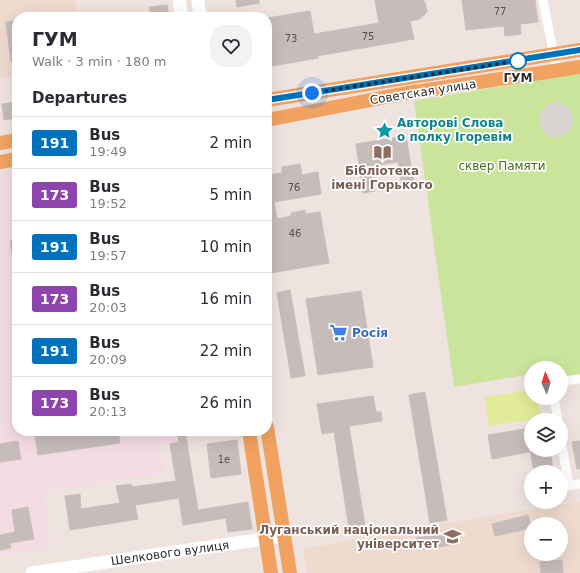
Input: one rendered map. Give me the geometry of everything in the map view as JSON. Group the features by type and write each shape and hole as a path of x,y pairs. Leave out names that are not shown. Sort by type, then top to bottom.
{"main road":[{"path":"272,99 580,50"},
{"name":"Советская улица","path":"272,119 407,93 580,67"},
{"path":"0,143 12,141"},
{"path":"0,162 12,160"},
{"path":"250,436 271,573"},
{"path":"268,436 290,573"}],"street":[{"path":"179,0 181,12"},
{"path":"198,0 199,12"},
{"path":"543,0 557,71"},
{"path":"568,380 580,379"},
{"path":"564,457 569,486 580,484"},
{"name":"Шелкового вулиця","path":"32,573 284,536"}],"shaded area":[{"path":"0,0 76,0 77,12 12,12 12,78 0,79"},
{"path":"559,103 568,108 572,113 572,127 568,132 563,136 553,137 549,136 540,127 539,117 540,113 549,104"},
{"path":"12,173 12,436 175,436 176,442 161,445 165,473 43,491 50,547 0,556 0,174"},
{"name":"Луганський національний університет","path":"580,502 580,573 307,573 303,549 536,509 568,509 568,504"}],"green space":[{"name":"сквер Памяти","path":"580,73 580,378 568,379 568,361 524,361 524,375 454,387 414,101"},
{"path":"524,391 524,405 539,405 540,413 524,413 524,421 489,426 485,397"}],"building":[{"path":"236,0 259,0 259,3 237,7"},
{"path":"375,0 424,0 425,2 427,12 420,19 410,21 414,39 317,56 318,58 272,66 272,17 310,11 314,34 379,23"},
{"name":"ГУМ","path":"462,0 535,0 538,22 520,24 521,34 505,36 504,26 466,30"},
{"path":"167,5 168,12 150,12 149,7"},
{"path":"12,21 11,62 6,22"},
{"path":"12,103 12,119 4,120 2,104"},
{"path":"406,136 414,184 402,186 398,162 371,166 375,191 363,193 356,144"},
{"path":"300,164 302,175 318,172 321,194 274,202 277,219 291,216 291,213 305,210 306,214 320,212 329,263 272,273 272,174 282,173 282,167"},
{"path":"10,241 12,241 12,255"},
{"path":"290,290 305,376 291,378 277,293"},
{"name":"Росія","path":"361,291 373,367 318,375 306,299"},
{"path":"425,392 447,520 430,523 409,395"},
{"path":"373,396 376,412 381,412 382,421 349,426 366,532 350,535 334,432 322,434 317,404"},
{"path":"524,429 524,453 492,459 488,435"},
{"path":"35,436 119,436 120,443 38,455"},
{"path":"178,436 186,436 198,510 248,502 252,529 228,532 226,518 183,525 179,498 135,505 138,519 70,530 65,496 80,494 81,509 120,503 116,486 131,484 132,487 176,481 170,444 179,442"},
{"path":"237,440 241,474 211,478 207,444"},
{"path":"18,441 21,459 0,462 0,444"},
{"path":"580,441 580,469 577,469 572,442"},
{"path":"531,457 551,457 552,465 533,465"},
{"path":"28,507 34,539 10,543 11,548 0,550 0,535 15,532 12,510"},
{"path":"528,515 528,517 524,517 524,530 495,536 492,524"},
{"path":"456,533 458,544 418,550 416,538"},
{"path":"562,561 563,573 541,573 540,562"}],"bus line":[{"name":"191","path":"272,99 580,50"}],"place":[{"name":"ГУМ","path":"518,61"},
{"name":"Авторові Слова о полку Ігоревім","path":"384,130"},
{"name":"Бібліотека імені Горького","path":"382,152"},
{"name":"Росія","path":"339,333"},
{"name":"Луганський національний університет","path":"452,537"}],"route":[{"path":"312,93 524,60 518,61"}]}
